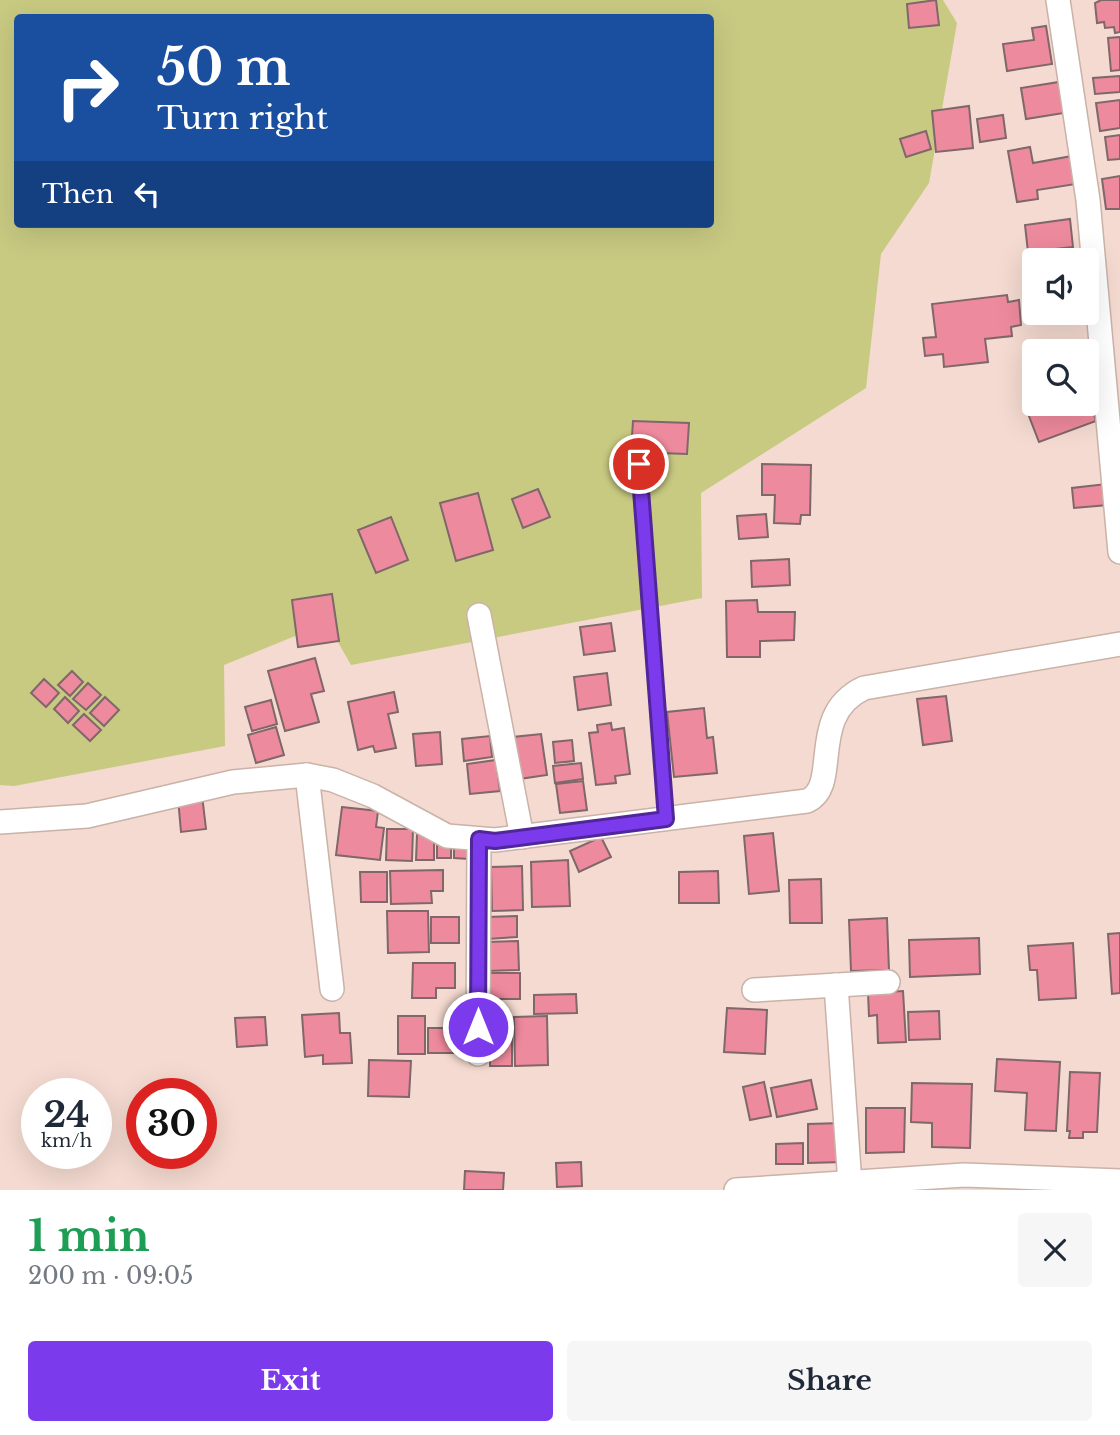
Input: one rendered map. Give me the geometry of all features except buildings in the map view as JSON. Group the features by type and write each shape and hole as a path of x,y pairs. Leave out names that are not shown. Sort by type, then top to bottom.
{"street":[{"path":"1058,0 1088,200 1120,552"},
{"path":"480,615 522,837"},
{"path":"0,822 87,816 233,782 307,775 333,780 373,796 447,836 479,839 522,837 814,799 822,785 833,715 846,699 864,688 1120,644"},
{"path":"307,775 332,989"},
{"path":"478,1054 479,839"},
{"path":"754,990 888,982"},
{"path":"836,985 850,1184"},
{"path":"736,1190 964,1175 1120,1181"}],"lane":[{"path":"639,464 666,819"}],"green space":[{"path":"0,0 943,0 957,23 929,183 881,254 866,388 701,493 702,598 351,665 327,623 224,665 225,746 14,786 0,785"}],"route":[{"path":"478,1027 479,839 495,841 666,819 639,464"}]}
